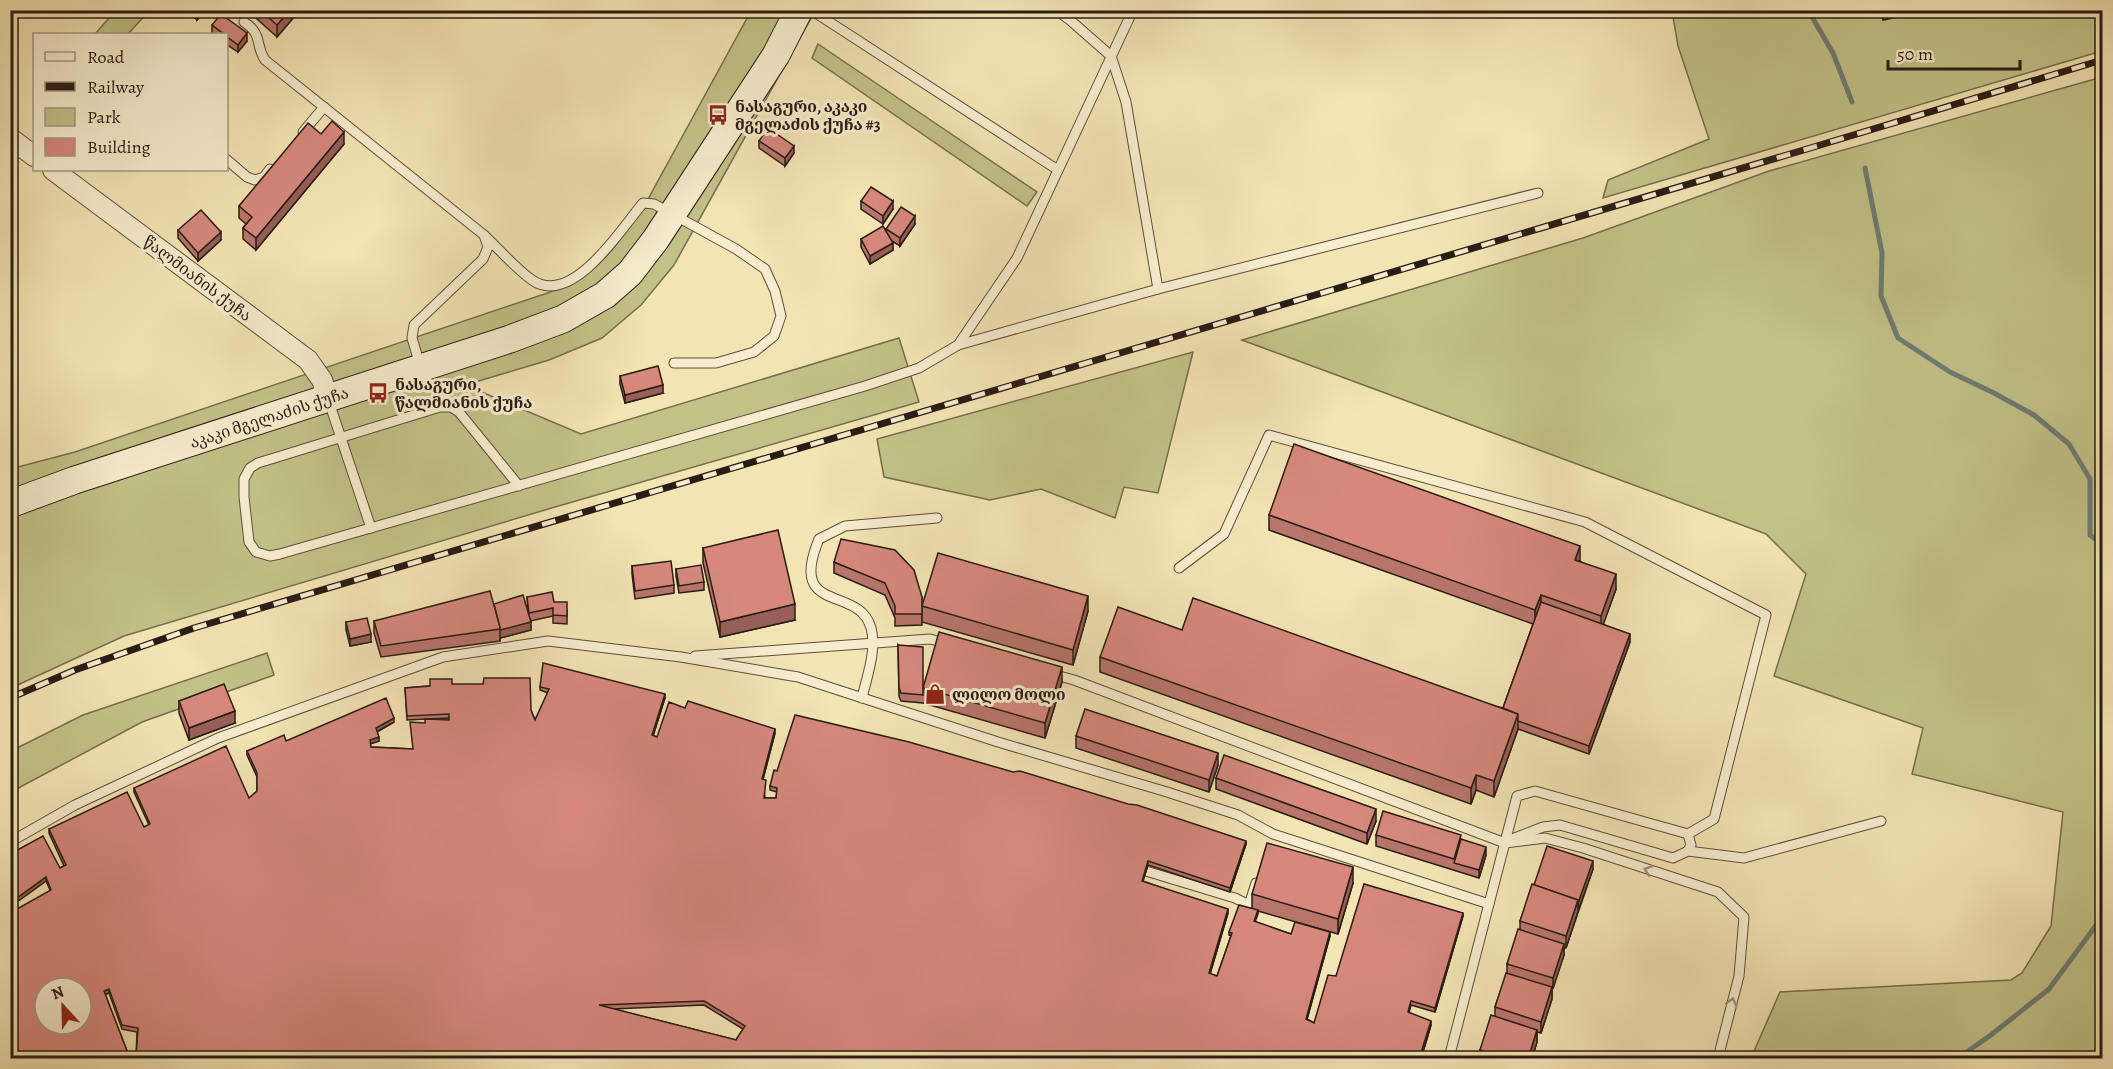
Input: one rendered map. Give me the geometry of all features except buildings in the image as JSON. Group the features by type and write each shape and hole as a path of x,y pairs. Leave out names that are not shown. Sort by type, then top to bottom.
{"street":[{"name":"აკაკი მგელაძის ქუჩა","path":"10,504 75,480 421,368 563,319 605,295 630,273 656,239 776,55 799,10"},
{"path":"10,138 33,155"},
{"name":"წალმიანის ქუჩა","path":"53,171 308,360 321,380 328,398"}],"lane":[{"path":"811,10 1058,170"},
{"path":"1056,10 1112,56 1126,102 1158,289"},
{"path":"958,345 1017,258 1133,10"},
{"path":"244,22 252,27 258,36 261,54 265,60 484,236 533,281 550,287 568,282 593,264 643,203 654,204 736,249 765,268 775,291 780,316 774,336 754,352 716,363 674,363"},
{"path":"294,142 324,107"},
{"path":"228,161 247,177 255,180 264,177 279,159"},
{"path":"519,486 459,412 451,407 440,407 258,463 250,468 244,479 249,542 256,552 270,556 519,486 866,386 919,368 958,345 1158,289 1538,193"},
{"path":"421,368 412,338 414,325 483,258 488,247 484,236"},
{"path":"328,398 371,528"},
{"path":"1179,568 1224,534 1269,435 1585,522 1766,615 1714,819 1688,834 1535,791 1517,796 1449,1059"},
{"path":"862,698 873,643 868,620 857,608 821,594 811,579 812,555 819,539 845,526 937,518"},
{"path":"681,657 930,639 952,645"},
{"path":"10,842 75,805 218,738 443,657 548,641 681,657 798,677 998,742 1208,805 1238,815 1273,834 1489,904"},
{"path":"1041,671 1085,684 1504,843 1545,838 1718,892 1744,917 1739,976 1718,1059"},
{"path":"1504,843 1543,827 1560,825 1673,858 1688,851 1744,858 1881,821"},
{"path":"1270,844 1273,834"},
{"path":"1688,834 1691,845 1688,851"},
{"path":"1124,864 1235,898 1249,905 1259,875"}],"green space":[{"path":"116,10 149,10 129,33 96,33"},
{"path":"751,11 815,11 674,265 641,305 602,338 549,360 465,385 581,434 899,338 919,402 555,507 124,636 11,688 10,469 75,452 571,285 599,261 648,199"},
{"path":"1672,11 2102,11 2102,51 1603,198 1608,180 1709,139 1678,46"},
{"path":"818,44 1037,192 1027,206 812,58"},
{"path":"2102,77 2102,1058 1751,1058 1780,992 2011,980 2022,973 2051,926 2063,812 1912,774 1923,728 1774,676 1806,574 1766,534 1242,340 1583,238 1769,171"},
{"path":"1193,352 1158,493 1124,487 1115,518 1041,489 990,500 884,477 877,439"},
{"path":"267,653 274,675 142,722 11,792 11,751 83,715"}],"waterway":[{"path":"1808,10 1833,53 1852,102"},
{"path":"1865,168 1882,253 1881,296 1898,338 1950,372 2034,415 2069,444 2090,479 2090,535 2102,544"},
{"path":"1958,1058 2049,989 2097,924 2102,903"}],"railway":[{"path":"10,698 75,670 194,628 2102,60"}],"place":[{"name":"ნასაგური, აკაკი მგელაძის ქუჩა #3","path":"718,115"},
{"name":"ნასაგური, წალმიანის ქუჩა","path":"378,393"},
{"name":"ლილო მოლი","path":"935,694"}]}
